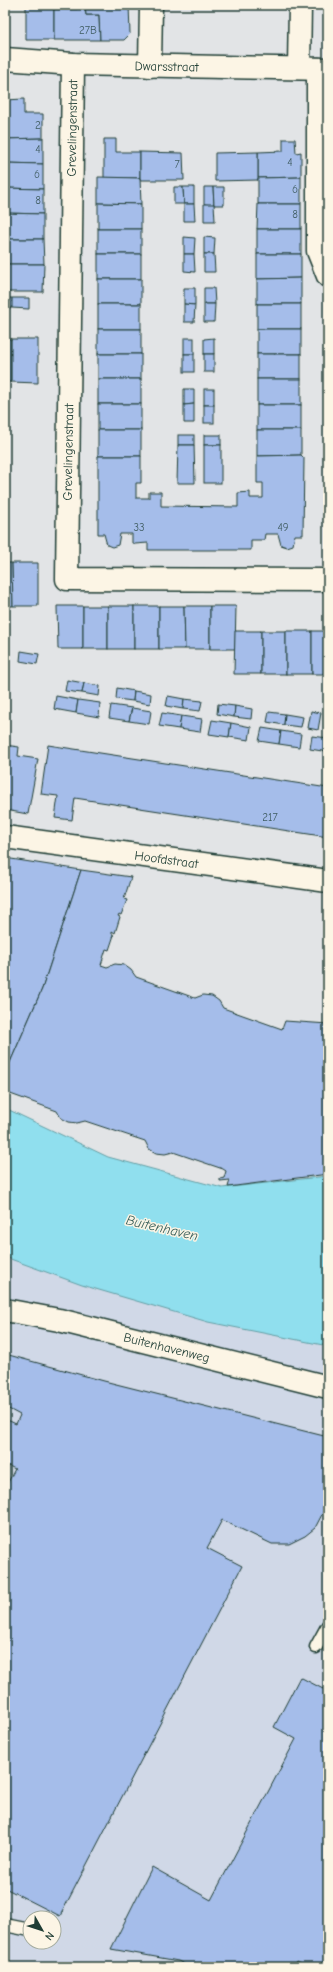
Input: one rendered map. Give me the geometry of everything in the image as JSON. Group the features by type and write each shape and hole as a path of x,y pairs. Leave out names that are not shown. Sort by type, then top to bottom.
{"street":[{"path":"150,66 151,5"},
{"path":"300,5 315,69 318,251 328,276"},
{"name":"Dwarsstraat","path":"5,60 73,64 315,69"},
{"name":"Grevelingenstraat","path":"73,64 67,579 328,580"},
{"name":"Hoofdstraat","path":"5,837 328,881"},
{"name":"Buitenhavenweg","path":"5,1310 59,1320 328,1387"}],"lane":[{"path":"316,1647 328,1625"},
{"path":"5,1925 22,1928"}],"shaded area":[{"path":"5,1176 328,1276 328,1967 5,1967"}],"water":[{"name":"Buitenhaven","path":"5,1108 108,1157 222,1188 328,1176 328,1346 208,1322 82,1285 5,1257"}],"building":[{"path":"26,5 66,5 66,9 54,9 54,40 26,40"},
{"path":"77,5 85,5 86,15 99,15 100,40 54,40 54,9 77,9"},
{"path":"85,5 129,5 130,34 124,40 100,40 99,15 86,15"},
{"path":"325,10 328,10 328,40 325,40"},
{"path":"24,99 24,114 43,114 43,138 5,139 5,100"},
{"path":"43,138 43,164 5,163 5,139"},
{"path":"104,139 116,139 116,152 140,152 140,178 104,178"},
{"path":"283,139 295,139 296,153 301,152 301,177 258,178 258,152 283,151"},
{"path":"140,152 183,153 184,180 140,180"},
{"path":"258,152 258,180 215,181 215,153"},
{"path":"5,163 43,164 43,189 5,188"},
{"path":"98,177 140,178 141,204 98,203"},
{"path":"301,177 301,204 258,204 258,178"},
{"path":"174,187 183,187 184,204 174,204"},
{"path":"183,187 194,187 194,204 184,204"},
{"path":"204,187 213,187 214,205 204,204"},
{"path":"213,187 224,187 224,205 214,205"},
{"path":"5,188 43,189 43,214 5,213"},
{"path":"98,203 141,204 141,229 98,229"},
{"path":"184,204 194,204 195,221 184,221"},
{"path":"204,204 214,204 215,221 204,221"},
{"path":"258,204 301,204 301,229 257,229"},
{"path":"5,213 43,214 43,239 5,239"},
{"path":"98,229 141,229 141,254 98,254"},
{"path":"257,229 301,229 301,254 257,254"},
{"path":"184,237 195,238 194,254 184,254"},
{"path":"204,237 215,238 214,254 204,254"},
{"path":"5,239 43,239 44,264 5,264"},
{"path":"98,254 141,254 141,279 98,279"},
{"path":"184,254 194,254 195,272 184,271"},
{"path":"204,254 214,254 215,272 204,272"},
{"path":"257,254 301,254 301,278 257,279"},
{"path":"5,264 44,264 43,292 5,292"},
{"path":"301,278 301,304 257,304 257,279"},
{"path":"98,279 141,279 141,304 98,304"},
{"path":"184,288 195,288 195,305 184,304"},
{"path":"204,288 214,288 215,304 204,304"},
{"path":"5,298 12,298 12,308 5,309"},
{"path":"12,298 29,298 29,309 12,308"},
{"path":"98,304 141,304 141,329 98,329"},
{"path":"184,304 195,305 194,322 184,322"},
{"path":"204,304 215,304 214,322 204,322"},
{"path":"257,304 301,304 301,329 257,329"},
{"path":"98,329 141,329 141,354 98,354"},
{"path":"257,329 301,329 301,354 257,354"},
{"path":"184,338 194,338 194,354 184,354"},
{"path":"214,338 214,354 204,354 204,339"},
{"path":"5,339 11,339 11,382 5,382"},
{"path":"11,339 38,339 38,383 11,382"},
{"path":"98,354 141,354 141,379 98,379"},
{"path":"184,354 194,354 194,372 184,372"},
{"path":"204,354 214,354 214,372 204,372"},
{"path":"257,354 301,354 301,379 257,379"},
{"path":"98,379 141,379 141,404 98,404"},
{"path":"257,379 301,379 301,405 257,405"},
{"path":"184,389 194,389 194,404 184,405"},
{"path":"204,389 214,389 214,405 204,405"},
{"path":"98,404 141,404 141,430 98,430"},
{"path":"194,404 194,423 184,423 184,405"},
{"path":"204,405 214,405 214,423 204,423"},
{"path":"257,405 301,405 301,430 257,430"},
{"path":"98,430 141,430 141,456 98,456"},
{"path":"257,430 301,430 301,455 257,456"},
{"path":"178,435 194,435 194,445 178,445"},
{"path":"204,435 221,435 221,445 204,445"},
{"path":"178,445 194,445 195,483 177,483"},
{"path":"204,445 221,445 221,483 204,483"},
{"path":"301,455 304,458 303,535 295,535 293,545 287,547 281,545 278,534 265,534 264,540 251,540 251,550 148,550 148,543 132,543 132,534 120,534 118,545 112,547 107,545 104,534 98,534 98,456 141,456 141,483 136,483 136,498 149,498 149,492 161,492 161,506 238,507 238,493 250,492 250,498 263,498 263,483 257,483 257,456"},
{"path":"5,563 12,563 13,606 5,606"},
{"path":"12,563 38,563 38,606 13,606"},
{"path":"57,606 83,606 83,649 58,649"},
{"path":"83,606 108,606 108,649 83,649"},
{"path":"108,606 134,606 134,649 108,649"},
{"path":"134,606 159,606 159,649 134,649"},
{"path":"159,606 184,606 185,649 159,649"},
{"path":"184,606 210,606 210,649 185,649"},
{"path":"210,606 236,606 235,649 210,649"},
{"path":"235,631 261,631 261,674 234,674"},
{"path":"261,631 286,631 286,674 261,674"},
{"path":"286,631 312,631 312,674 286,674"},
{"path":"312,631 328,631 328,674 312,674"},
{"path":"21,651 39,654 37,664 20,661"},
{"path":"67,680 84,683 82,693 65,691"},
{"path":"84,683 100,686 99,696 82,693"},
{"path":"117,688 134,691 133,701 116,699"},
{"path":"134,691 151,694 150,704 133,701"},
{"path":"56,696 78,700 76,713 54,709"},
{"path":"168,696 184,699 183,709 166,706"},
{"path":"184,699 202,701 200,711 183,709"},
{"path":"78,700 100,703 99,717 76,713"},
{"path":"218,704 235,706 234,717 217,714"},
{"path":"111,705 132,708 129,721 109,718"},
{"path":"235,706 252,709 251,719 234,717"},
{"path":"132,708 151,711 149,724 129,721"},
{"path":"311,711 321,713 318,730 308,728"},
{"path":"269,712 285,714 284,725 267,722"},
{"path":"162,713 181,716 179,729 159,726"},
{"path":"285,714 303,717 301,727 284,725"},
{"path":"181,716 202,719 200,732 179,729"},
{"path":"212,720 231,723 229,737 209,734"},
{"path":"231,723 251,727 249,740 229,737"},
{"path":"262,728 281,731 279,744 259,741"},
{"path":"281,731 301,734 299,747 279,744"},
{"path":"312,736 328,738 328,752 310,749"},
{"path":"5,745 19,747 18,756 38,759 28,814 5,810"},
{"path":"48,745 328,788 328,837 75,798 72,820 55,818 58,796 41,794"},
{"path":"5,858 81,870 42,989 5,1074"},
{"path":"81,870 131,877 124,899 127,900 121,915 119,914 118,916 120,917 115,933 112,931 112,934 114,935 109,950 106,949 101,965 107,967 115,964 124,965 131,970 136,977 195,998 203,995 212,996 219,1001 223,1008 282,1029 285,1021 328,1024 328,1174 228,1187 230,1180 220,1181 220,1179 224,1178 226,1171 223,1169 173,1152 165,1154 156,1153 149,1149 145,1141 85,1121 77,1123 69,1122 61,1118 57,1111 5,1092 5,1074 42,989"},
{"path":"5,1354 104,1381 328,1437 328,1503 315,1528 305,1536 289,1544 272,1544 222,1520 207,1548 242,1566 62,1912 62,1910 48,1910 5,1888 5,1488 15,1469 5,1464 5,1419 16,1424 20,1415 5,1407"},
{"path":"300,1677 323,1689 328,1679 328,1967 309,1967 297,1961 294,1967 190,1967 178,1961 111,1949 152,1867 211,1900 296,1739 274,1727"}]}
